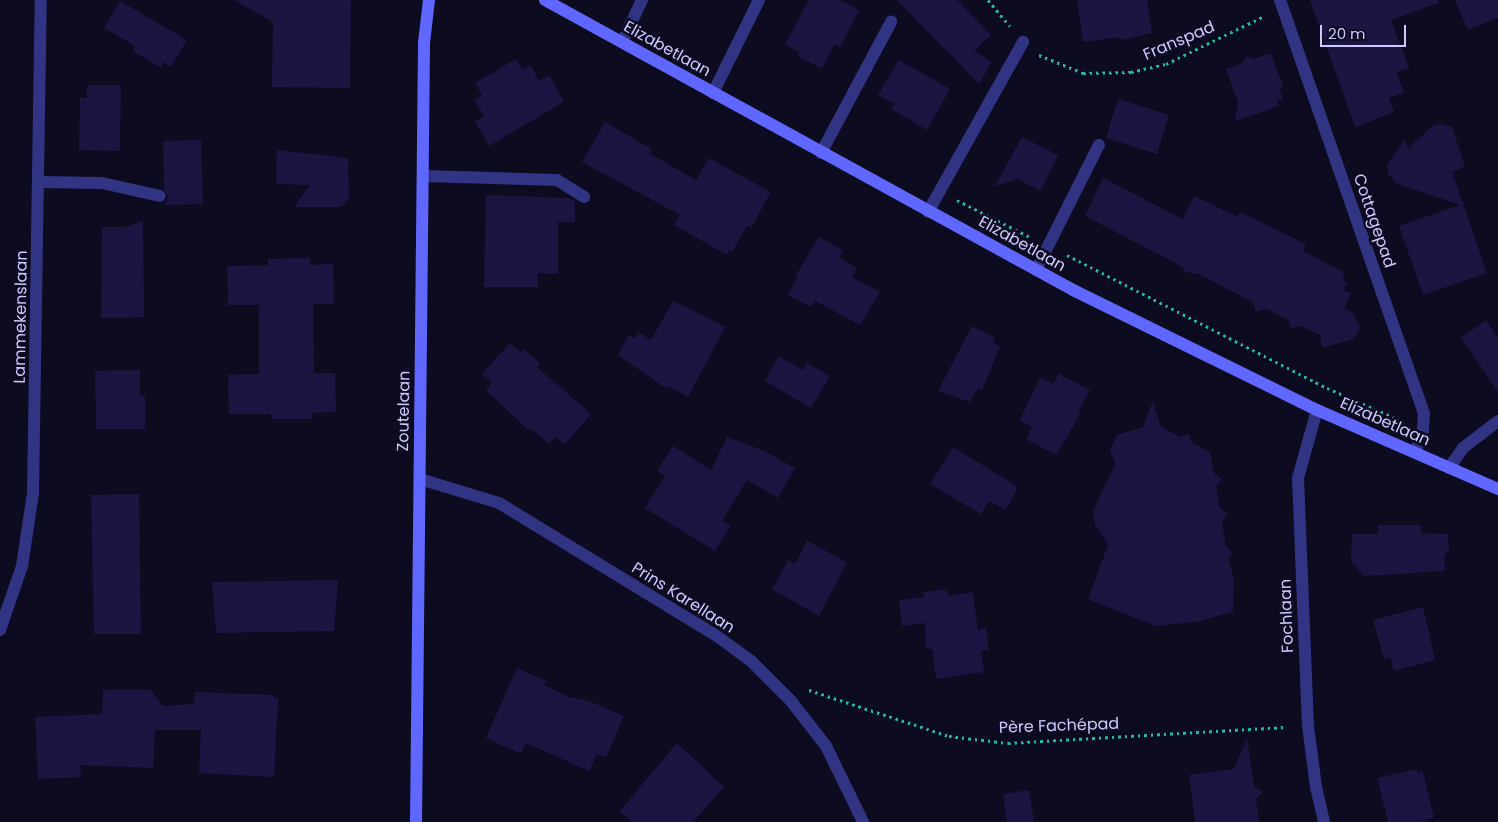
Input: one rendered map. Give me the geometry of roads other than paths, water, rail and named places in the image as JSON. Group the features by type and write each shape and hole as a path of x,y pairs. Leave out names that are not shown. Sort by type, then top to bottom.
{"street":[{"name":"Lammekenslaan","path":"0,630 22,566 34,493 40,182 41,0"},
{"name":"Zoutelaan","path":"416,822 424,43 429,0"},
{"name":"Elizabetlaan","path":"545,0 1036,270 1317,410 1498,489"},
{"path":"622,42 642,0"},
{"path":"713,93 759,0"},
{"name":"Cottagepad","path":"1281,4 1424,414 1423,430 1415,453"},
{"path":"821,153 891,22"},
{"path":"928,212 1022,42"},
{"path":"1036,270 1099,145"},
{"path":"423,176 557,180 584,197"},
{"path":"40,182 102,183 160,196"},
{"name":"Fochlaan","path":"1317,410 1298,478 1308,726 1316,787 1324,822"},
{"path":"1449,468 1462,448 1498,422"},
{"name":"Prins Karellaan","path":"420,479 498,503 714,634 751,661 791,700 826,746 863,822"}]}
